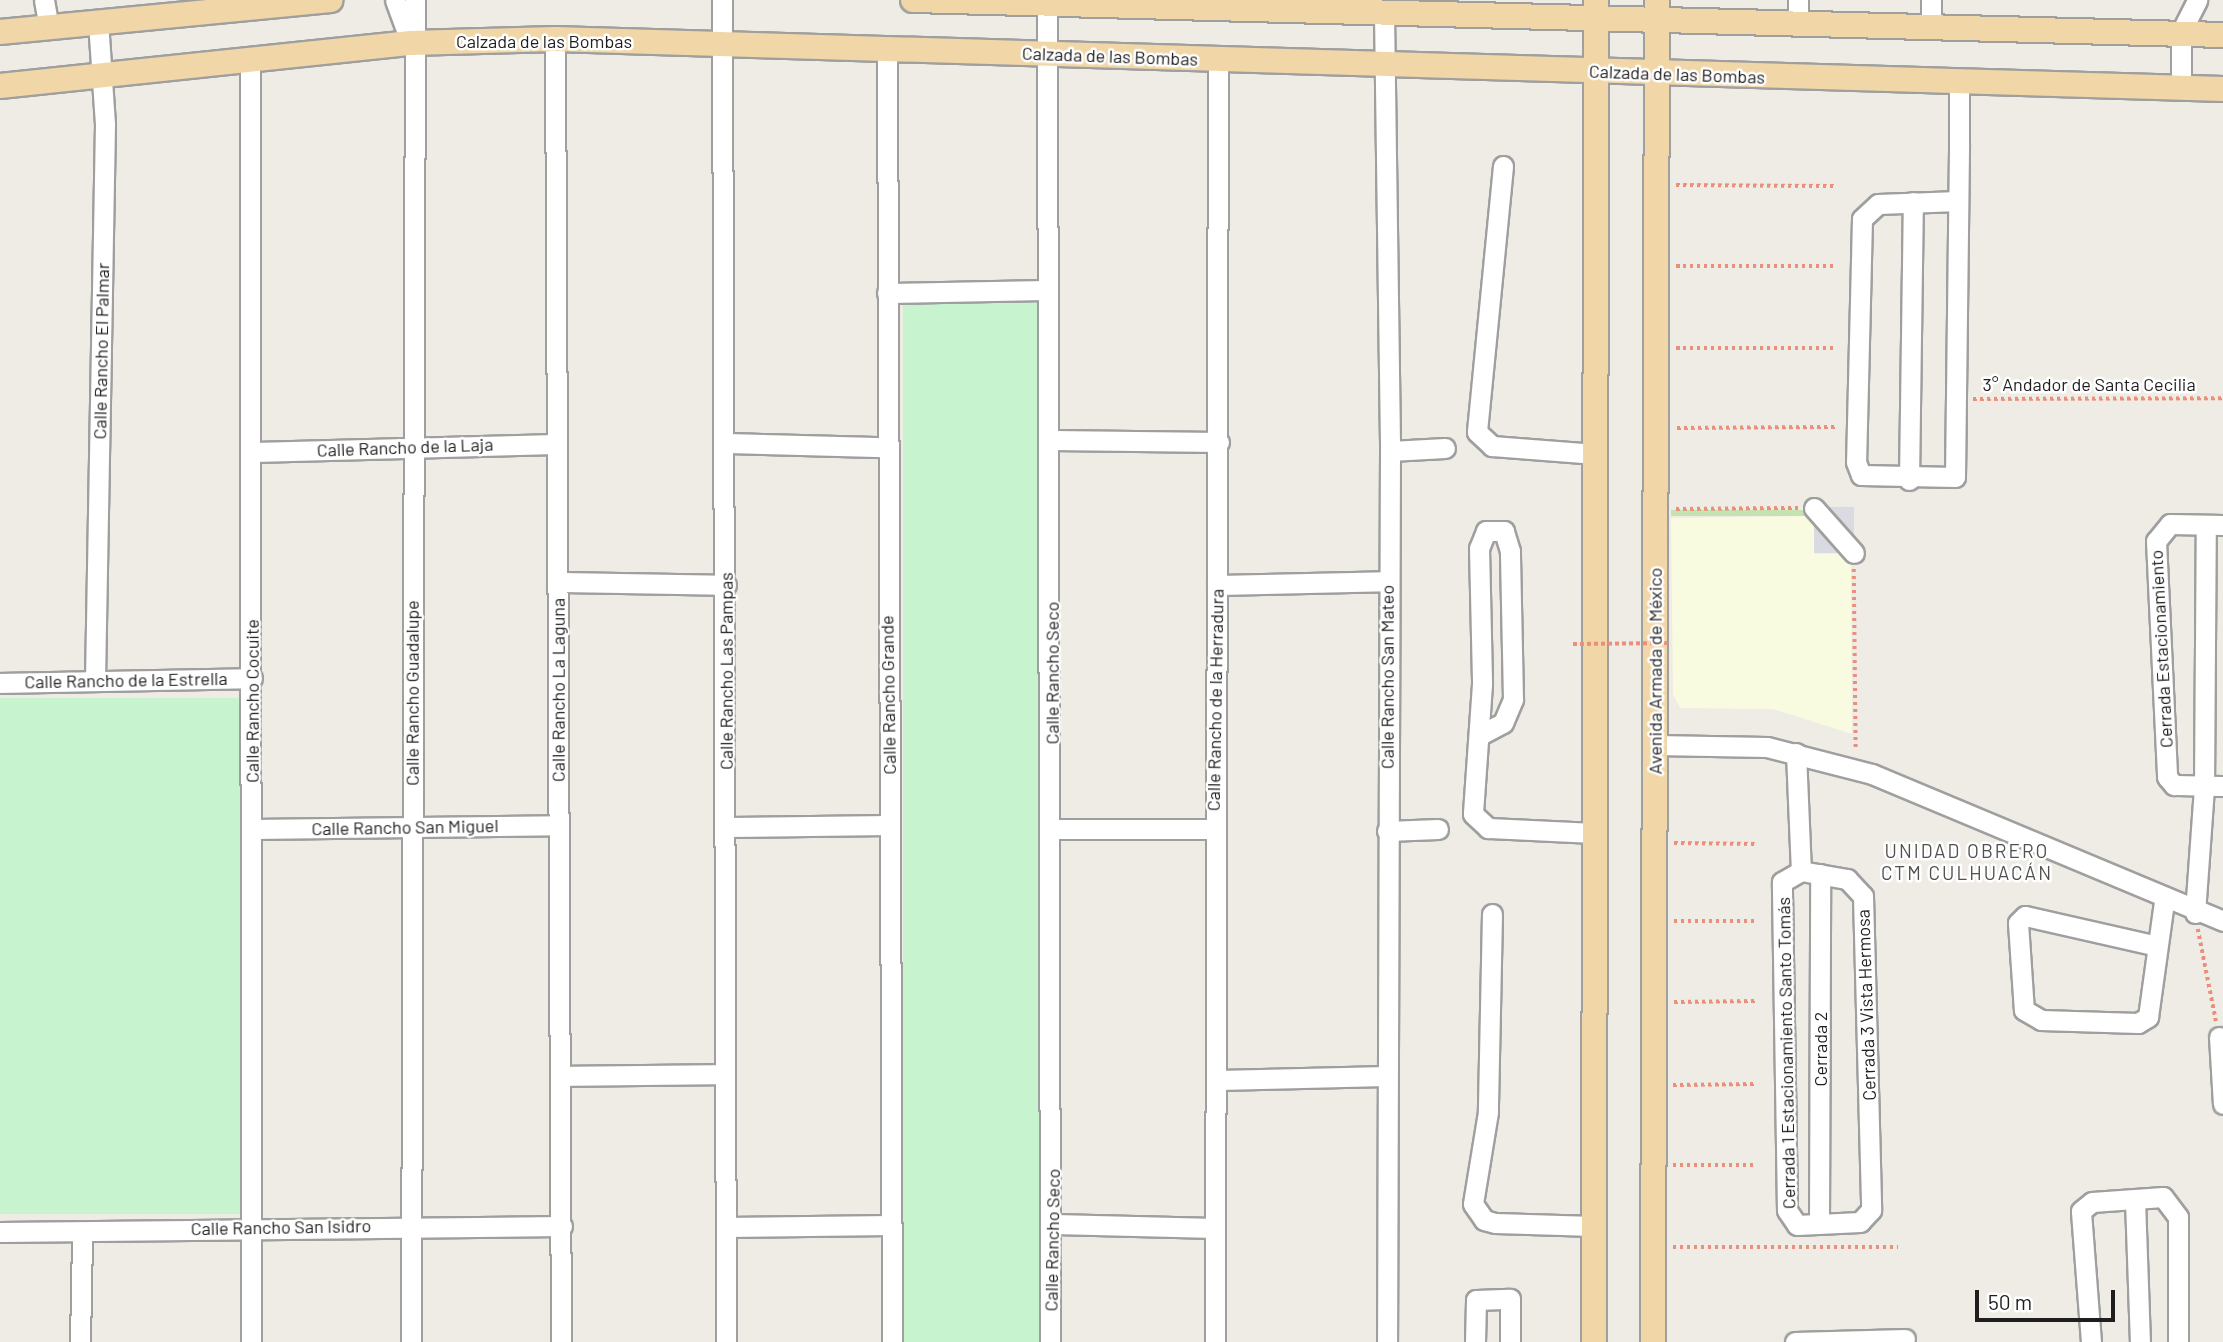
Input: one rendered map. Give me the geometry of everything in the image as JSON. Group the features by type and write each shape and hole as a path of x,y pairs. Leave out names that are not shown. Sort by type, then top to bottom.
{"main road":[{"path":"0,32 99,21 164,7 330,0"},
{"path":"914,0 1226,4 1384,13 1445,6 1931,11 2223,34"},
{"path":"1594,1342 1596,8"},
{"name":"Avenida Armada de México","path":"1653,1342 1657,9"},
{"name":"Calzada de las Bombas","path":"0,86 411,43 555,39 722,42 1959,84 2223,89"}],"street":[{"path":"44,0 49,27"},
{"path":"395,0 411,43"},
{"path":"411,43 415,0"},
{"name":"Calle Rancho Las Pampas","path":"722,0 727,443 726,1342"},
{"path":"2181,88 2181,32 2197,0"},
{"name":"Calle Rancho Seco","path":"1047,3 1048,290 1052,440 1054,1224 1050,1342"},
{"name":"Calle Rancho San Mateo","path":"1384,13 1390,451 1387,581 1387,1342"},
{"name":"Calle Rancho El Palmar","path":"95,680 104,77 99,21"},
{"name":"Calle Rancho La Laguna","path":"555,39 561,1342"},
{"name":"Calle Rancho Guadalupe","path":"411,43 411,1342"},
{"name":"Calle Rancho Grande","path":"887,48 885,447 892,1342"},
{"name":"Calle Rancho de la Herradura","path":"1215,1342 1218,1080 1214,829 1219,442 1218,59"},
{"name":"Calle Rancho Cocuite","path":"250,60 254,452 251,1342"},
{"path":"1958,201 1878,204 1862,219 1856,462 1861,475 1909,480 1955,477 1956,399 1958,201 1959,84"},
{"path":"1503,166 1474,421 1481,441 1596,454"},
{"path":"1909,480 1913,202"},
{"path":"887,292 1048,290"},
{"path":"1052,440 1219,442"},
{"path":"727,443 885,447"},
{"name":"Calle Rancho de la Laja","path":"254,452 413,444 556,444"},
{"path":"1390,451 1445,449"},
{"path":"1814,508 1854,553"},
{"name":"Cerrada Estacionamiento","path":"2195,913 2213,787 2214,525 2170,524 2156,541 2167,777 2174,785 2213,787"},
{"path":"1480,735 1503,723 1513,699 1510,551 1504,531 1486,531 1479,548 1480,735 1472,806 1476,823 1595,833"},
{"path":"1217,585 1387,581"},
{"path":"557,582 726,585"},
{"name":"Calle Rancho de la Estrella","path":"0,683 252,678"},
{"path":"1655,745 1796,753 1857,769 2164,901 2223,921"},
{"path":"1796,753 1811,873"},
{"name":"Calle Rancho San Miguel","path":"251,829 559,825"},
{"path":"726,827 889,825"},
{"path":"1051,829 1214,829"},
{"path":"1387,831 1438,829"},
{"name":"Cerrada 1 Estacionamiento Santo Tomás","path":"1811,873 1782,883 1787,1210 1797,1225 1860,1222 1871,1210"},
{"name":"Cerrada 3 Vista Hermosa","path":"1811,873 1854,881 1863,896 1871,1210"},
{"name":"Cerrada 2","path":"1811,873 1819,1224"},
{"path":"2153,945 2025,916 2018,923 2024,1010 2041,1020 2138,1023 2153,1010 2153,945 2164,901"},
{"path":"1492,914 1488,1112 1472,1196 1477,1212 1495,1223 1594,1226"},
{"path":"2219,1037 2223,1104"},
{"path":"561,1076 725,1074"},
{"path":"1218,1080 1387,1076"},
{"path":"2091,1342 2081,1210 2092,1202 2163,1197 2178,1217 2178,1342"},
{"path":"2135,1200 2140,1342"},
{"path":"1054,1224 1216,1228"},
{"path":"726,1227 891,1225"},
{"name":"Calle Rancho San Isidro","path":"0,1232 82,1233 251,1226 562,1226"},
{"path":"80,1342 82,1233"},
{"path":"1475,1342 1476,1300 1510,1299 1510,1342"},
{"path":"1795,1342 1908,1334"}],"path":[{"path":"1657,185 1834,186"},
{"path":"1657,266 1834,266"},
{"path":"1657,348 1834,348"},
{"name":"3° Andador de Santa Cecilia","path":"1956,399 2223,398"},
{"path":"1657,428 1835,427"},
{"path":"1656,509 1814,508"},
{"path":"1854,553 1857,769"},
{"path":"1573,644 1671,643"},
{"path":"1654,843 1756,844"},
{"path":"2195,913 2219,1037"},
{"path":"1654,922 1755,921"},
{"path":"1654,1002 1755,1001"},
{"path":"1654,1085 1755,1084"},
{"path":"1654,1165 1755,1165"},
{"path":"1653,1247 1898,1247"}],"shaded area":[{"path":"1814,507 1854,507 1854,553 1814,553"},
{"path":"1814,516 1815,554 1851,553 1852,734 1773,709 1680,708 1673,694 1671,518"}],"green space":[{"path":"903,284 1044,284 1044,1342 903,1342"},
{"path":"1671,510 1814,510 1814,516 1671,516"},
{"path":"0,698 245,698 245,1214 0,1214"}],"district":[{"name":"UNIDAD OBRERO CTM CULHUACÁN","path":"1967,862"}]}
